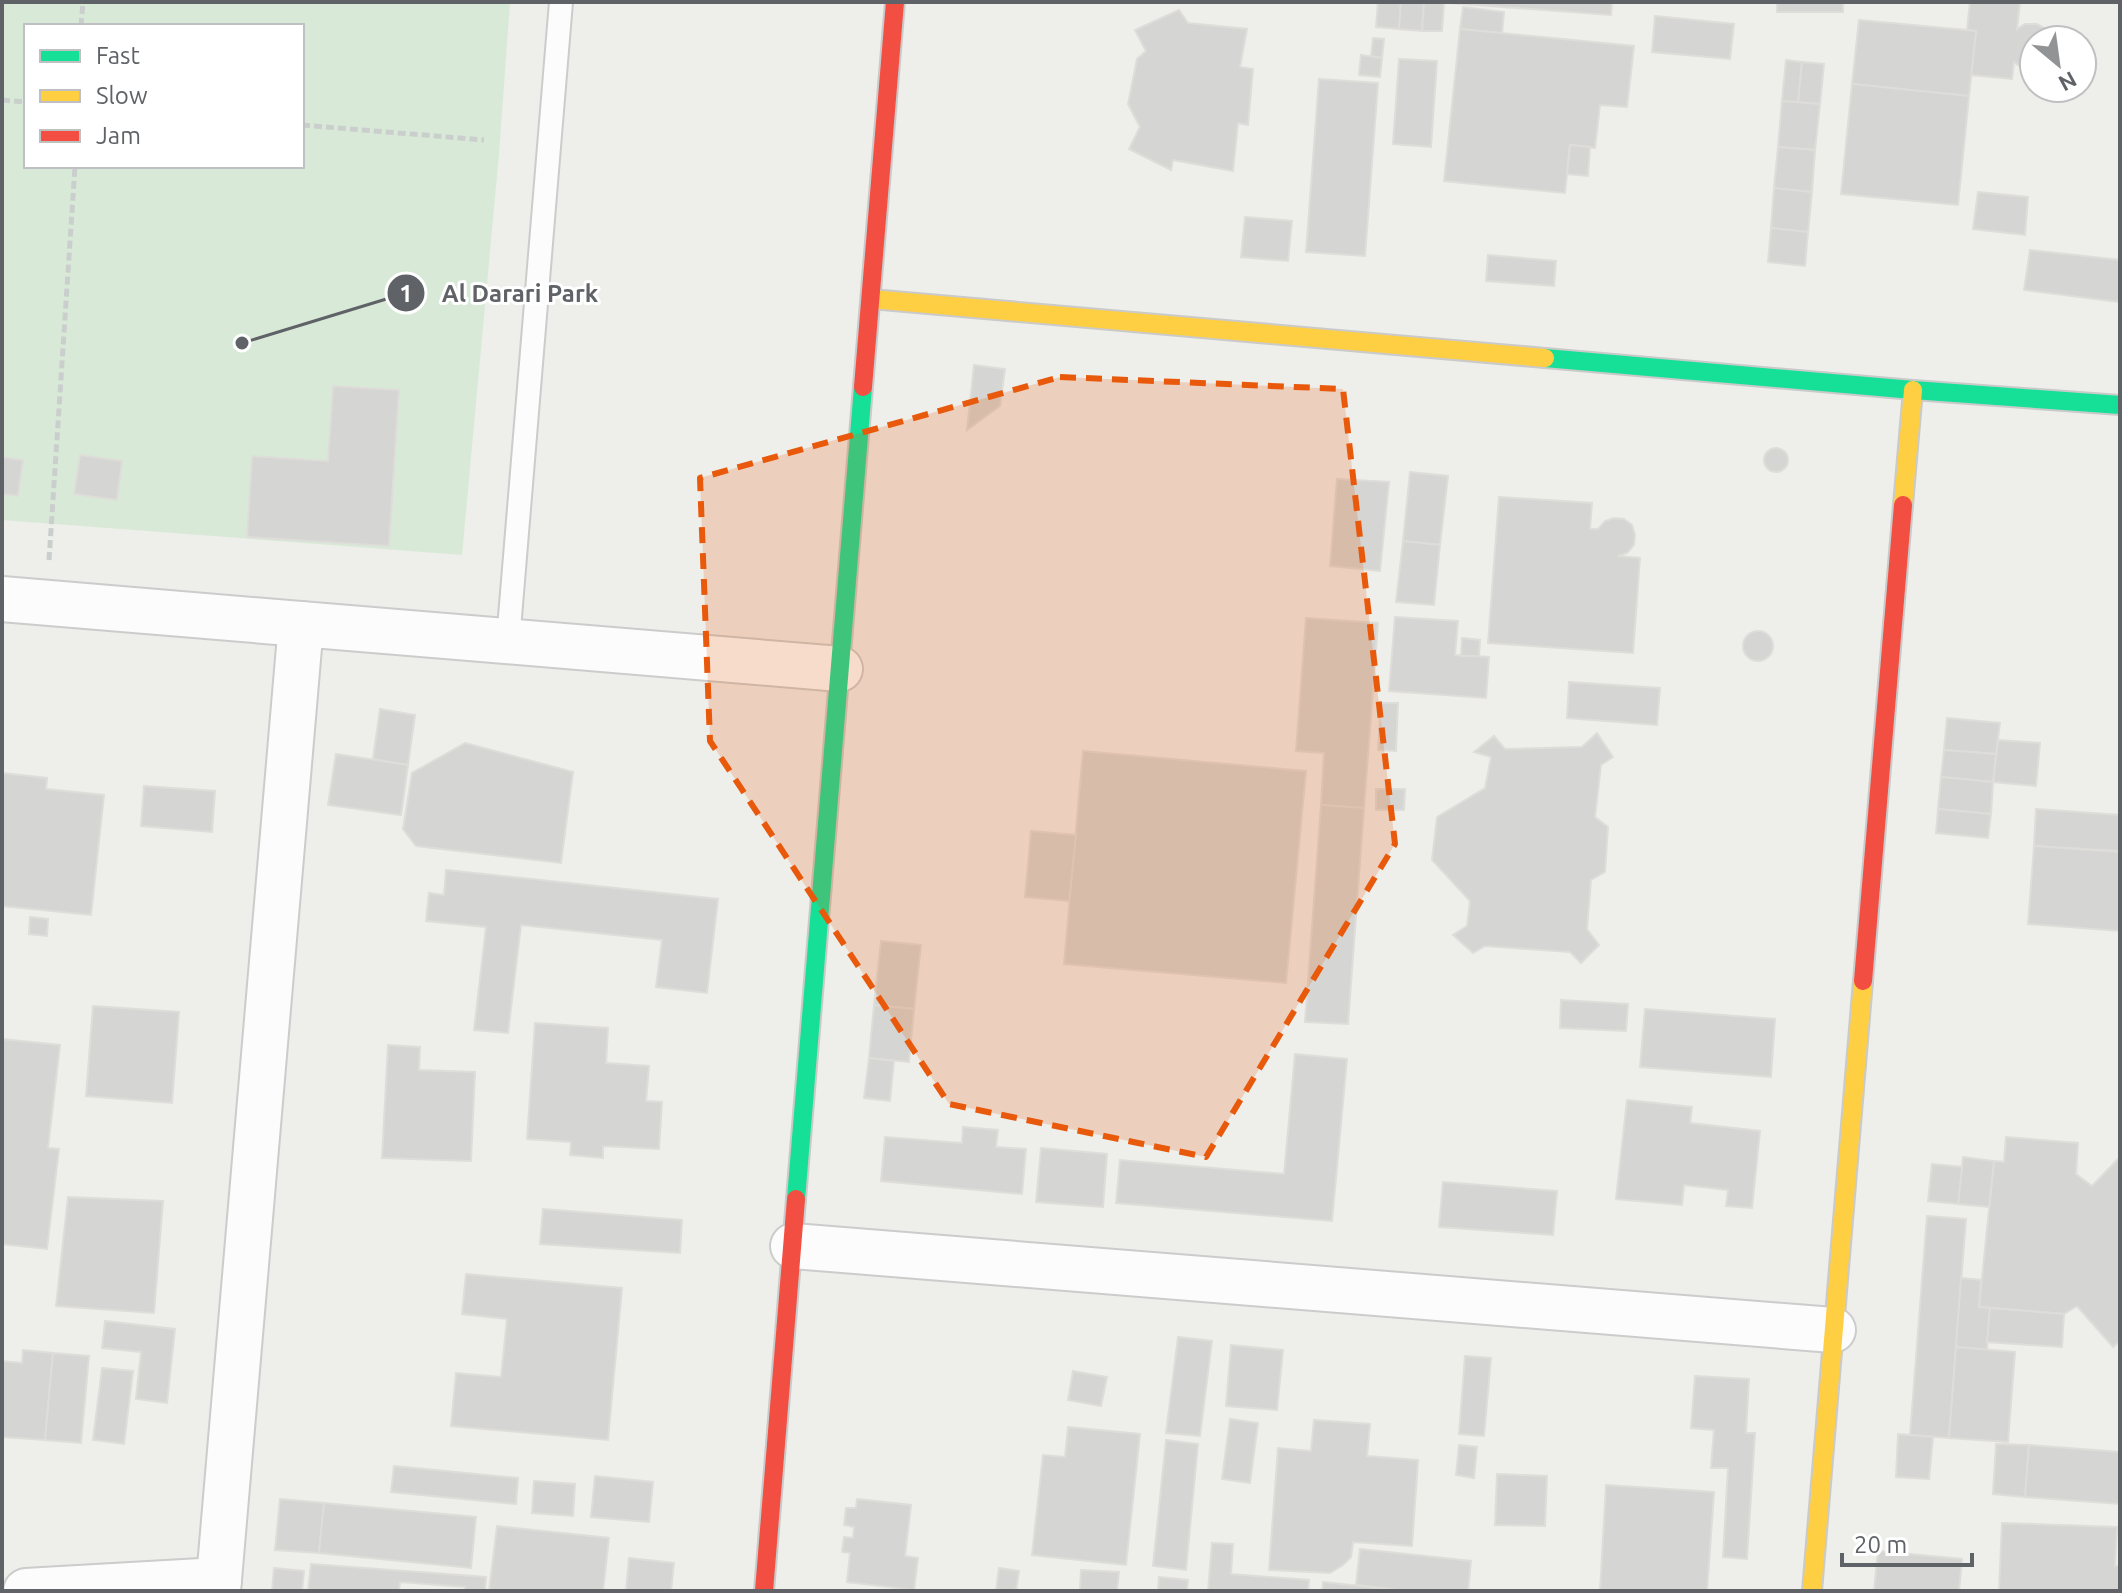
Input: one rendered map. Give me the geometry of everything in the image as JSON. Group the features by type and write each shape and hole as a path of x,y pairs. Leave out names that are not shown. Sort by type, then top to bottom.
{"street":[{"path":"764,1591 895,2"},
{"path":"871,299 1913,390 2120,405"},
{"path":"1812,1591 1913,390"},
{"path":"2,599 840,669"},
{"path":"26,1591 219,1586 301,624"},
{"path":"793,1246 1833,1330"}],"lane":[{"path":"508,641 561,2"}],"path":[{"path":"81,24 83,2"},
{"path":"2,100 24,102"},
{"path":"304,125 484,140"},
{"path":"46,602 75,168"}],"highlighted area":[{"path":"1060,377 1343,389 1395,844 1206,1157 949,1104 710,741 700,478"}],"green space":[{"path":"2,2 510,2 462,555 2,520"}],"building":[{"path":"1378,2 1401,2 1399,29 1376,27"},
{"path":"1401,2 1424,2 1422,31 1399,29"},
{"path":"1424,2 1444,3 1442,31 1422,31"},
{"path":"1436,2 1612,2 1611,15"},
{"path":"1777,2 1843,2 1843,12 1777,12"},
{"path":"1970,2 2020,2 2018,65 2014,62 2012,79 1971,75 1976,31 1967,30"},
{"path":"1463,7 1504,12 1502,33 1460,29"},
{"path":"1179,10 1188,23 1247,29 1240,67 1253,69 1248,125 1238,123 1233,171 1173,160 1171,170 1129,149 1140,127 1128,104 1137,59 1146,51 1135,30"},
{"path":"1655,16 1734,24 1730,59 1652,52"},
{"path":"1859,20 1976,31 1969,96 1852,84"},
{"path":"1460,29 1634,46 1627,107 1600,105 1595,148 1570,145 1565,193 1444,181"},
{"path":"1373,38 1384,39 1382,58 1371,56"},
{"path":"1361,55 1382,58 1380,77 1359,75"},
{"path":"1399,59 1437,61 1431,147 1393,144"},
{"path":"1786,60 1802,62 1798,103 1782,101"},
{"path":"1802,62 1824,64 1820,104 1798,103"},
{"path":"1319,79 1378,83 1365,256 1306,252"},
{"path":"1852,84 1969,96 1958,205 1841,194"},
{"path":"1782,101 1820,104 1815,150 1778,147"},
{"path":"1570,145 1590,147 1588,176 1567,174"},
{"path":"1778,147 1815,150 1812,192 1774,188"},
{"path":"1774,188 1812,192 1808,232 1771,228"},
{"path":"1978,192 2028,197 2025,235 1973,229"},
{"path":"1245,217 1292,221 1288,261 1241,257"},
{"path":"1771,228 1808,232 1805,266 1768,262"},
{"path":"2030,250 2120,260 2120,302 2024,290"},
{"path":"1488,255 1556,261 1554,286 1486,281"},
{"path":"974,365 1005,369 1000,406 967,430"},
{"path":"333,386 399,390 389,546 247,537 252,456 328,461"},
{"path":"1776,448 1787,455 1788,460 1781,471 1776,472 1765,465 1764,460 1771,449"},
{"path":"80,455 122,461 117,500 74,494"},
{"path":"2,457 23,460 18,496 2,494"},
{"path":"1410,472 1448,476 1440,545 1403,541"},
{"path":"1337,479 1389,482 1380,571 1330,566"},
{"path":"1499,497 1592,503 1590,529 1598,529 1605,521 1614,518 1624,519 1632,525 1634,545 1627,553 1618,556 1640,558 1633,653 1488,643"},
{"path":"1403,541 1440,545 1434,605 1396,602"},
{"path":"1395,617 1458,621 1455,655 1489,657 1486,698 1389,691"},
{"path":"1306,618 1378,623 1364,808 1321,805 1324,753 1296,751"},
{"path":"1758,631 1764,632 1772,640 1772,652 1764,660 1758,661 1752,660 1744,652 1743,646 1744,640 1752,632"},
{"path":"1462,638 1480,640 1479,656 1461,656"},
{"path":"1569,682 1660,688 1657,725 1567,718"},
{"path":"1381,703 1398,703 1396,751 1378,750"},
{"path":"380,709 415,715 408,765 373,759"},
{"path":"1947,718 2000,723 1996,754 1944,750"},
{"path":"1597,733 1613,757 1601,765 1595,817 1608,827 1605,872 1591,880 1587,929 1599,945 1581,963 1570,952 1485,946 1473,953 1453,935 1467,926 1470,901 1432,860 1437,817 1485,788 1491,757 1474,752 1494,736 1505,749 1582,747"},
{"path":"1998,740 2040,743 2036,786 1993,782"},
{"path":"465,743 573,772 561,863 416,846 403,829 412,773"},
{"path":"1944,750 1996,754 1993,782 1941,777"},
{"path":"1083,751 1306,771 1286,983 1064,964"},
{"path":"336,754 408,765 401,815 328,805"},
{"path":"2,773 47,778 46,789 104,795 91,915 2,906"},
{"path":"1941,777 1993,782 1991,814 1938,809"},
{"path":"144,786 215,791 212,832 141,826"},
{"path":"1376,789 1405,789 1404,810 1376,810"},
{"path":"1321,805 1364,808 1348,1024 1305,1022"},
{"path":"1938,809 1991,814 1988,838 1936,833"},
{"path":"2036,809 2120,815 2120,851 2034,846"},
{"path":"1031,831 1076,835 1069,901 1025,897"},
{"path":"2034,846 2120,852 2120,931 2028,924"},
{"path":"446,870 718,899 707,993 656,987 662,940 521,925 508,1033 474,1030 486,927 426,921 429,893 444,895"},
{"path":"30,917 48,919 47,936 29,934"},
{"path":"881,941 921,945 914,1009 874,1005"},
{"path":"1561,1000 1628,1004 1626,1031 1560,1028"},
{"path":"874,1005 914,1009 909,1062 869,1058"},
{"path":"93,1006 179,1012 172,1103 86,1096"},
{"path":"1645,1009 1775,1019 1771,1077 1640,1067"},
{"path":"535,1023 608,1028 606,1063 649,1066 646,1101 662,1102 659,1149 603,1146 603,1158 570,1155 571,1142 527,1139"},
{"path":"2,1039 60,1045 48,1148 59,1149 47,1249 2,1244"},
{"path":"388,1045 420,1047 419,1070 475,1072 471,1161 382,1158"},
{"path":"1295,1054 1347,1059 1332,1221 1116,1203 1120,1160 1284,1174"},
{"path":"869,1058 894,1061 890,1101 864,1098"},
{"path":"1627,1100 1692,1107 1690,1123 1760,1131 1752,1208 1726,1206 1728,1190 1684,1185 1682,1205 1616,1199"},
{"path":"963,1127 998,1130 996,1147 1026,1149 1022,1194 881,1181 885,1137 962,1143"},
{"path":"2006,1137 2078,1143 2076,1174 2092,1186 2120,1157 2120,1341 2113,1347 2077,1306 2064,1314 1979,1307 1994,1161 2004,1162"},
{"path":"1041,1148 1107,1154 1103,1207 1036,1202"},
{"path":"1963,1157 1994,1161 1989,1207 1958,1204"},
{"path":"1932,1164 1962,1167 1958,1204 1928,1201"},
{"path":"1443,1182 1557,1191 1553,1235 1439,1227"},
{"path":"68,1197 163,1201 154,1313 56,1306"},
{"path":"543,1209 682,1220 680,1253 540,1244"},
{"path":"1927,1216 1966,1219 1949,1438 1910,1435"},
{"path":"466,1274 622,1288 608,1440 451,1426 456,1373 501,1377 507,1319 462,1314"},
{"path":"1961,1278 1981,1280 1979,1307 1990,1308 1987,1350 1956,1347"},
{"path":"1990,1308 2064,1314 2062,1347 1987,1342"},
{"path":"105,1321 175,1329 167,1403 136,1399 141,1352 102,1348"},
{"path":"1178,1337 1212,1341 1200,1436 1166,1433"},
{"path":"1231,1345 1283,1350 1277,1410 1226,1406"},
{"path":"1956,1347 2015,1352 2008,1442 1949,1438"},
{"path":"23,1350 53,1353 45,1440 2,1437 2,1361 22,1363"},
{"path":"53,1353 89,1356 81,1443 45,1440"},
{"path":"1465,1356 1491,1358 1484,1436 1459,1434"},
{"path":"102,1368 133,1371 124,1444 93,1440"},
{"path":"1073,1371 1107,1377 1101,1406 1068,1400"},
{"path":"1695,1376 1749,1379 1746,1433 1755,1433 1747,1559 1723,1557 1728,1468 1711,1468 1714,1430 1691,1428"},
{"path":"1230,1419 1258,1423 1250,1483 1222,1479"},
{"path":"1314,1420 1370,1424 1367,1456 1418,1460 1412,1546 1353,1542 1351,1557 1330,1573 1269,1570 1278,1448 1311,1451"},
{"path":"1068,1427 1140,1434 1126,1565 1032,1555 1043,1455 1065,1457"},
{"path":"1898,1434 1933,1437 1929,1479 1896,1477"},
{"path":"1166,1440 1198,1444 1186,1570 1153,1566"},
{"path":"1996,1444 2029,1445 2025,1497 1993,1494"},
{"path":"1459,1445 1477,1447 1474,1478 1456,1475"},
{"path":"2029,1445 2120,1452 2120,1504 2025,1497"},
{"path":"394,1466 518,1478 516,1504 391,1492"},
{"path":"1497,1474 1547,1476 1545,1526 1495,1525"},
{"path":"595,1476 653,1482 649,1522 591,1517"},
{"path":"534,1481 575,1484 573,1516 532,1513"},
{"path":"1606,1485 1714,1492 1707,1591 1600,1591"},
{"path":"280,1499 324,1503 319,1553 275,1550"},
{"path":"857,1499 911,1505 905,1556 918,1558 914,1590 847,1582 850,1553 842,1552 844,1537 853,1538 854,1527 844,1525 846,1508 856,1508"},
{"path":"324,1503 476,1517 471,1568 319,1553"},
{"path":"2002,1523 2117,1527 2115,1566 2120,1566 2120,1591 1999,1591"},
{"path":"497,1526 609,1538 603,1591 489,1591"},
{"path":"1212,1543 1233,1544 1231,1574 1309,1580 1308,1591 1208,1591"},
{"path":"1360,1549 1471,1561 1468,1591 1406,1591 1356,1585"},
{"path":"1878,1551 1962,1559 1959,1591 1874,1591"},
{"path":"629,1558 674,1563 671,1591 626,1591"},
{"path":"311,1564 486,1577 485,1591 400,1582 399,1591 308,1591"},
{"path":"274,1568 304,1571 302,1591 272,1591"},
{"path":"999,1568 1019,1571 1016,1591 996,1591"},
{"path":"1081,1570 1119,1572 1117,1591 1080,1591"},
{"path":"1159,1577 1188,1580 1187,1591 1158,1591"},
{"path":"1323,1582 1388,1589 1388,1591 1322,1591"}],"traffic: fast":[{"path":"1545,358 2120,405"},
{"path":"796,1199 863,387"}],"traffic: slow":[{"path":"871,299 1545,358"},
{"path":"1903,505 1913,390"},
{"path":"1812,1591 1863,981"}],"traffic: jam":[{"path":"863,387 895,2"},
{"path":"1863,981 1903,505"},
{"path":"764,1591 796,1199"}],"place":[{"name":"Al Darari Park","path":"242,343"}]}
